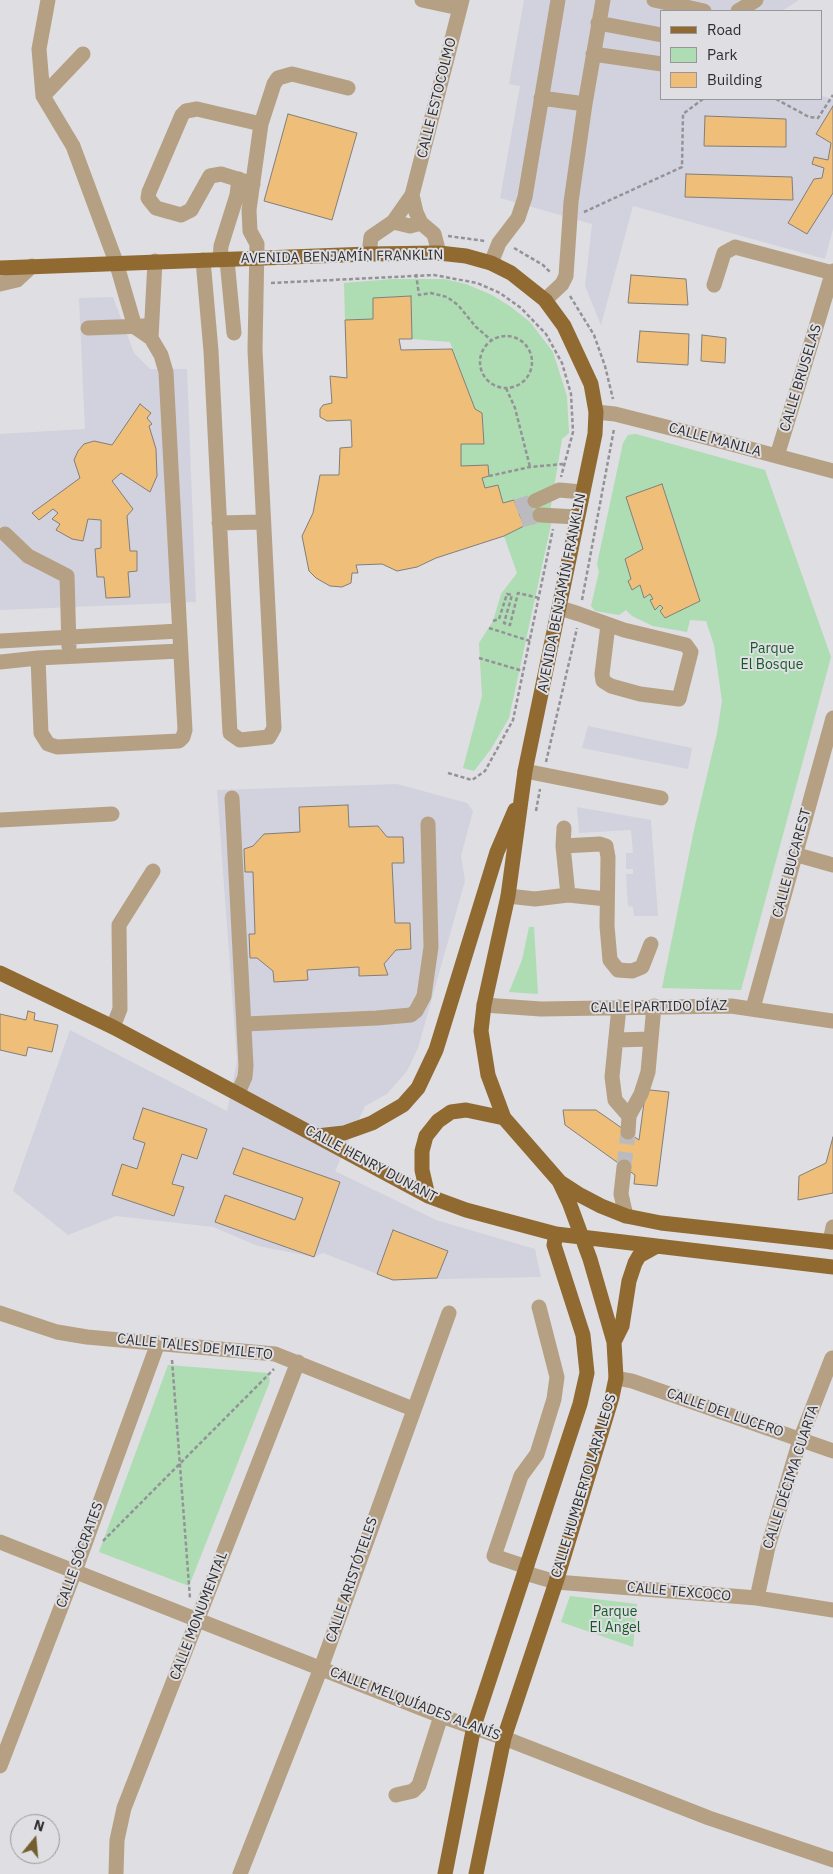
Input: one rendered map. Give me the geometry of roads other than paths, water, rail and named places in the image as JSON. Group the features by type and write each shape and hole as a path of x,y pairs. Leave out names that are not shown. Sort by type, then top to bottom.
{"main road":[{"name":"AVENIDA BENJAMÍN FRANKLIN","path":"0,268 116,262 439,253 466,256 491,262 511,273 545,300 564,326 580,354 591,384 596,412 595,434 521,796"},
{"name":"CALLE HUMBERTO LARA LEOS","path":"476,1874 504,1738 556,1582 612,1397 616,1378 614,1342 582,1237 559,1181 504,1118 488,1075 483,1052 481,1031 484,1005 508,896 521,796"},
{"path":"317,1136 344,1133 372,1123 403,1105 418,1088 436,1050 497,852 521,796"},
{"name":"CALLE HENRY DUNANT","path":"0,973 113,1027 428,1196 466,1210 556,1234 833,1267"},
{"path":"428,1196 422,1170 422,1151 426,1136 438,1121 451,1112 466,1110 504,1118"},
{"path":"559,1181 580,1195 626,1216 661,1223 832,1237"},
{"name":"CALLE HUMBERTO LARA LEOS","path":"445,1874 474,1726 580,1404 587,1373 583,1335 554,1244 556,1234"},
{"path":"614,1342 622,1326 629,1281 635,1263 639,1256 657,1246"}],"street":[{"path":"48,0 39,49 43,96 73,146 116,262 134,327"},
{"path":"422,0 460,4"},
{"path":"491,262 499,243 512,229 525,197 558,0"},
{"path":"545,300 562,284 566,276 570,212 593,54 604,0"},
{"path":"654,0 699,10"},
{"path":"740,10 756,0"},
{"name":"CALLE ESTOCOLMO","path":"369,254 371,237 393,222 412,195 460,4"},
{"path":"598,23 660,35"},
{"path":"43,96 83,54"},
{"path":"593,54 660,64"},
{"path":"203,260 211,351 230,733 235,739 240,740 268,737 274,728 262,522 255,350 257,244 248,222 246,182 274,84 285,75 292,74 348,88"},
{"path":"541,98 585,104"},
{"path":"246,182 221,174 210,176 196,204 187,214 181,215 156,208 148,198 148,192 174,132 186,111 197,109 262,124"},
{"path":"234,333 221,246 237,194 246,182"},
{"path":"412,195 421,222 434,234 439,253"},
{"path":"393,222 410,226 421,222"},
{"path":"714,285 724,253 735,247 833,272"},
{"path":"38,658 41,733 48,744 57,747 147,743 179,741 183,737 185,730 166,372 151,332 155,261"},
{"path":"0,284 17,280 32,266"},
{"name":"CALLE BRUSELAS","path":"777,456 833,272"},
{"path":"88,328 134,327 151,332"},
{"name":"CALLE MANILA","path":"596,412 615,414 833,471"},
{"path":"577,517 557,514 538,508 559,490 582,492"},
{"path":"219,524 262,522"},
{"path":"5,534 28,556 66,576 69,656"},
{"path":"558,614 608,628 680,643 689,648 691,652 679,698 640,694 611,686 603,681 602,674 608,628"},
{"path":"179,631 4,641 5,661 180,651"},
{"path":"131,633 135,653"},
{"name":"CALLE BUCAREST","path":"753,1008 833,718"},
{"path":"526,772 661,798"},
{"path":"232,798 246,1066 245,1077 238,1093"},
{"path":"0,820 112,814"},
{"path":"245,1024 377,1018 411,1015 416,1011 424,996 431,947 428,824"},
{"path":"564,828 563,846 568,895"},
{"path":"563,846 600,844 606,846 610,960 618,970 632,971 642,967 651,944"},
{"path":"794,854 833,865"},
{"path":"113,1027 120,1009 119,925 153,871"},
{"path":"508,896 535,898 568,895 607,899"},
{"name":"CALLE PARTIDO DÍAZ","path":"484,1005 541,1009 731,1006 833,1021"},
{"path":"628,1132 629,1116 641,1094 648,1072 654,1006"},
{"path":"619,1007 612,1077 615,1100 629,1116"},
{"path":"617,1040 651,1039"},
{"path":"624,1168 621,1194 626,1216"},
{"name":"CALLE TEXCOCO","path":"539,1307 557,1377 554,1399 538,1454 521,1476 494,1556 556,1582 757,1598 833,1610"},
{"name":"CALLE TALES DE MILETO","path":"0,1313 57,1332 86,1337 275,1354 413,1409"},
{"name":"CALLE ARISTÓTELES","path":"240,1874 321,1668 449,1313"},
{"name":"CALLE SÓCRATES","path":"0,1766 75,1571 158,1343"},
{"name":"CALLE DÉCIMA CUARTA","path":"757,1598 768,1546 800,1440 832,1358"},
{"name":"CALLE MONUMENTAL","path":"116,1874 117,1840 124,1808 197,1619 291,1360"},
{"name":"CALLE DEL LUCERO","path":"616,1378 632,1381 833,1450"},
{"name":"CALLE MELQUÍADES ALANÍS","path":"0,1542 441,1716 474,1726 709,1818 833,1860"},
{"path":"396,1795 413,1791 419,1785 441,1716"}],"tunnel":[{"path":"516,507 535,501"},
{"path":"521,520 540,515"},
{"path":"624,1167 628,1132"}],"park label":[{"name":"Parque El Bosque","path":"772,658"},
{"name":"Parque El Angel","path":"615,1620"}]}
